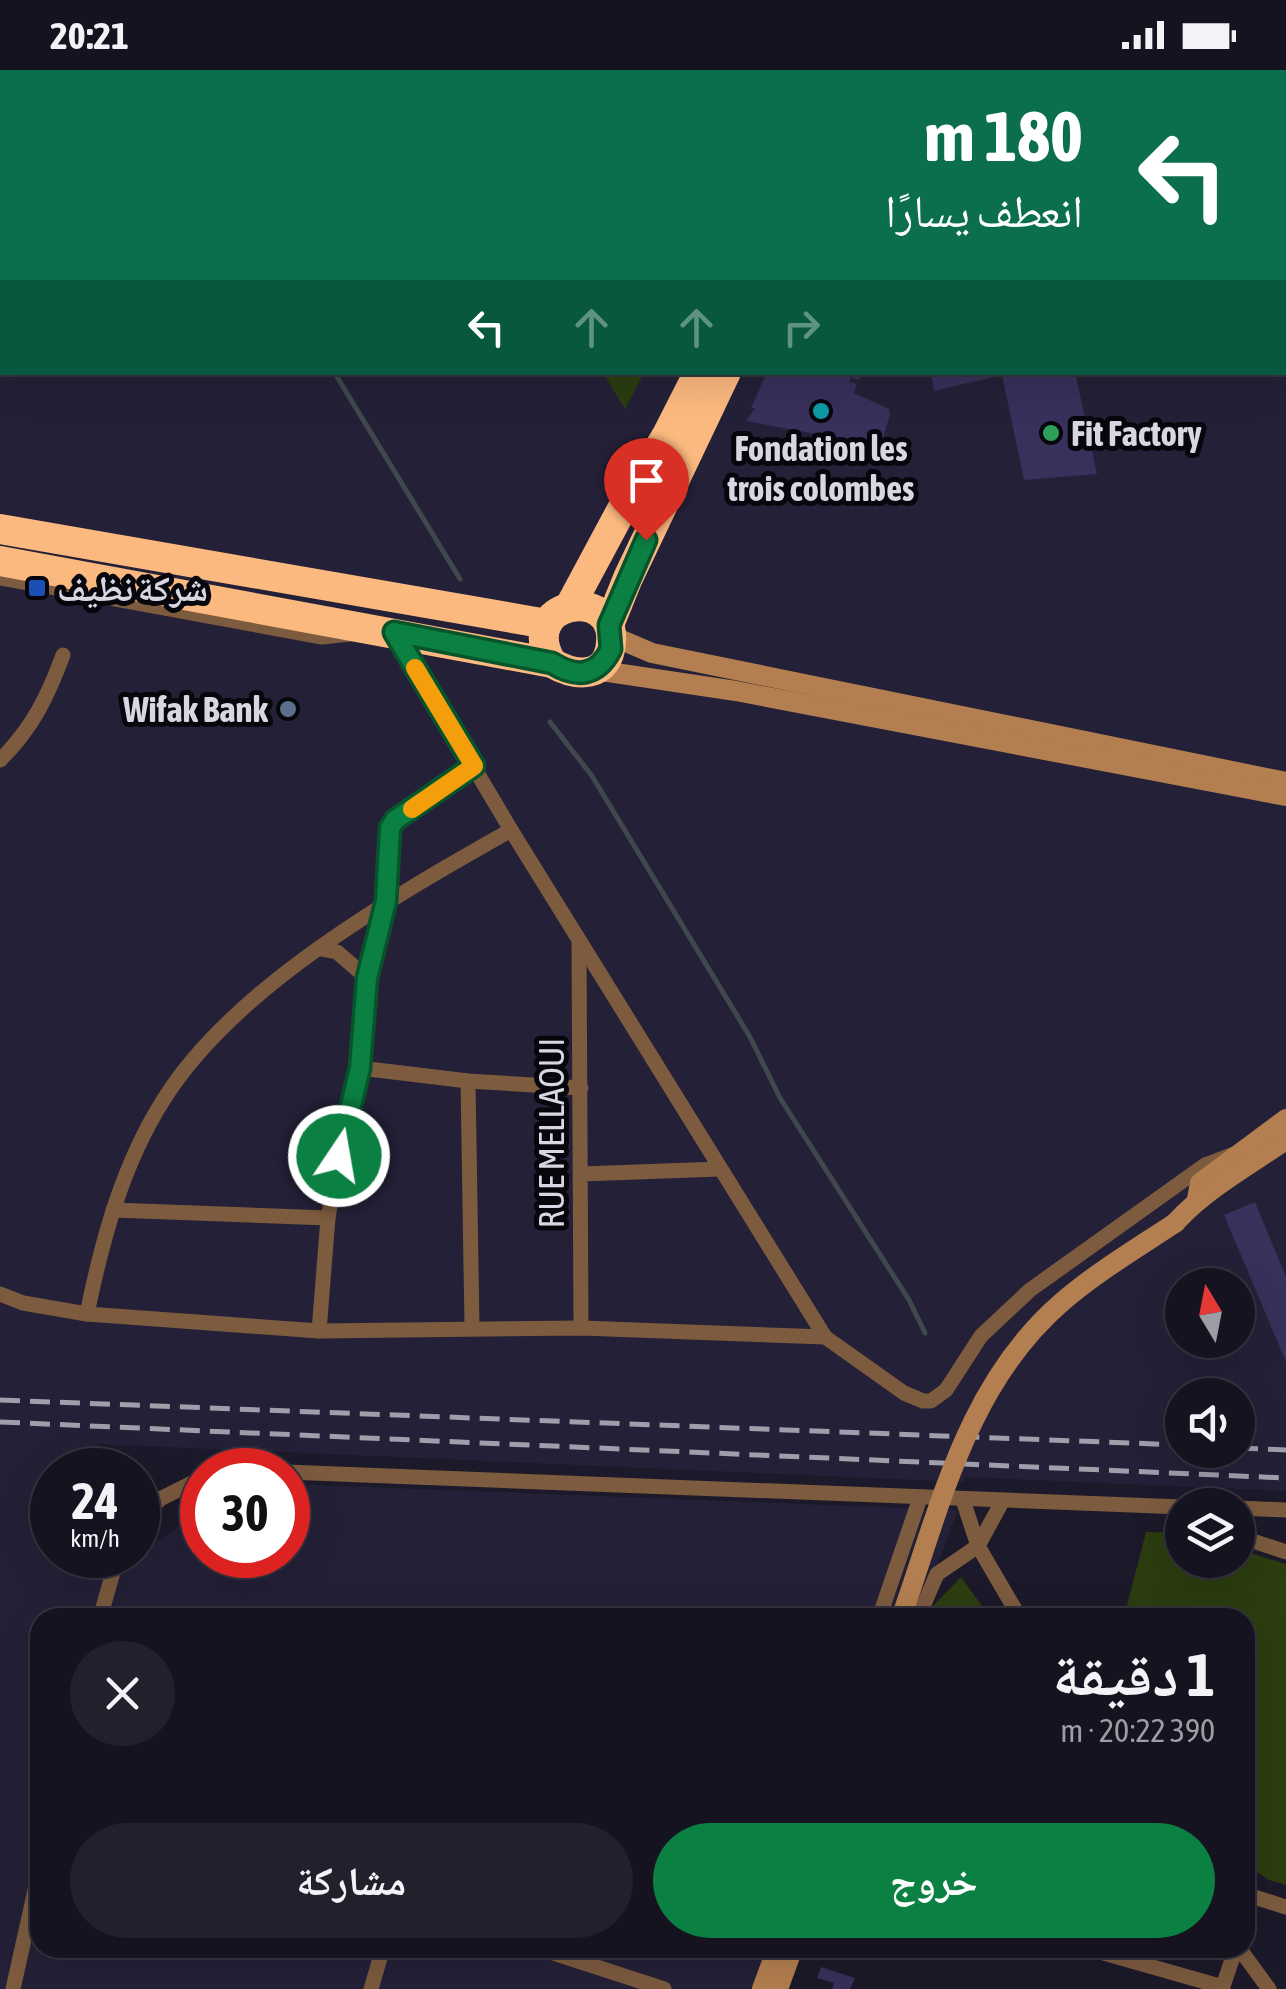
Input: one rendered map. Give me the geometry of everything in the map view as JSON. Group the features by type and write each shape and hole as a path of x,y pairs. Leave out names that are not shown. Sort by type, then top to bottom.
{"highway":[{"path":"552,663 543,637 668,436 697,375"},
{"path":"0,561 552,663 569,673 582,674 595,670 611,649 610,631 628,578 725,375"},
{"path":"0,529 477,614 558,615 593,609 610,631"},
{"path":"508,617 559,588 598,554"}],"street":[{"path":"0,515 463,600 472,604 477,614"},
{"path":"0,578 332,638 382,630 474,766 825,1337 913,1398 939,1398 981,1336 1030,1290 1205,1165 1240,1152"},
{"path":"610,631 652,654 1286,782"},
{"path":"0,760 20,741 38,715 63,655"},
{"path":"595,670 736,691 1286,796"},
{"path":"320,1330 328,1218 360,1068 367,978 386,901 389,841 395,820 474,766"},
{"path":"87,1314 114,1210 145,1133 186,1068 266,988 386,901 511,830"},
{"name":"RUE MELLAOUI","path":"578,939 582,1004 581,1328"},
{"path":"321,949 338,952 367,978"},
{"path":"582,1004 616,1000"},
{"path":"360,1068 468,1081 581,1088"},
{"path":"468,1081 472,1327"},
{"path":"1197,1199 1200,1183 1286,1119"},
{"path":"905,1608 958,1450 1006,1362 1063,1302 1175,1223 1197,1199 1286,1140"},
{"path":"581,1174 720,1169"},
{"path":"114,1210 328,1218"},
{"path":"0,1294 23,1304 87,1314 320,1330 581,1328 825,1337"},
{"path":"310,1470 1165,1507"},
{"path":"882,1608 920,1498"},
{"path":"964,1500 978,1546 1014,1608"},
{"path":"922,1608 937,1574 978,1546 1004,1500"},
{"path":"1140,1506 1165,1514"},
{"path":"1255,1509 1286,1510"},
{"path":"1255,1542 1286,1552"},
{"path":"103,1608 111,1578"},
{"path":"1255,1897 1286,1907"},
{"path":"13,1989 30,1913"},
{"path":"371,1989 380,1958"},
{"path":"569,1958 664,1989"},
{"path":"762,1989 773,1958"},
{"path":"778,1989 789,1958"},
{"path":"1120,1958 1222,1988 1234,1958"},
{"path":"1246,1958 1269,1989"}],"shaded area":[{"path":"0,375 604,375 625,409 643,375 1286,375 1286,1491 965,1477 964,1482 310,1453 310,1448 98,1444 98,1448 30,1448 30,1578 160,1578 160,1539 180,1525 180,1578 310,1578 310,1485 958,1510 921,1608 30,1608 30,1958 791,1958 779,1989 0,1989"}],"green space":[{"path":"604,375 643,375 625,409"},
{"path":"1146,1532 1165,1533 1165,1578 1255,1578 1255,1554 1286,1564 1286,1885 1255,1871 1255,1608 1126,1608"},
{"path":"961,1577 983,1608 931,1608"}],"building":[{"name":"Fondation les trois colombes","path":"766,375 862,375 859,380 851,377 849,382 857,384 854,393 889,409 890,414 881,446 746,421 755,408 751,408"},
{"name":"Fit Factory","path":"931,375 1002,375 934,391"},
{"name":"Fit Factory","path":"1002,375 1076,375 1097,474 1024,480"},
{"path":"1255,1202 1286,1277 1286,1362 1255,1288 1255,1268 1246,1268 1224,1215"},
{"path":"821,1967 855,1978 850,1989 832,1989 834,1983 817,1978"}],"waterway":[{"path":"336,375 460,579"},
{"path":"550,722 592,776 750,1037 780,1098 909,1300 925,1333"}],"railway":[{"path":"0,1400 1165,1444"},
{"path":"0,1422 1286,1478"},
{"path":"1255,1449 1286,1450"}],"slow traffic":[{"path":"412,809 474,766 415,668"}],"place":[{"name":"Fondation les trois colombes","path":"821,411"},
{"name":"Fit Factory","path":"1051,433"},
{"name":"شركة نظيف","path":"37,588"},
{"name":"Wifak Bank","path":"288,709"}],"route":[{"path":"339,1156 360,1068 367,978 386,901 390,828 395,820 474,766 394,632 552,663 569,673 595,670 611,649 609,625 646,540"}]}
